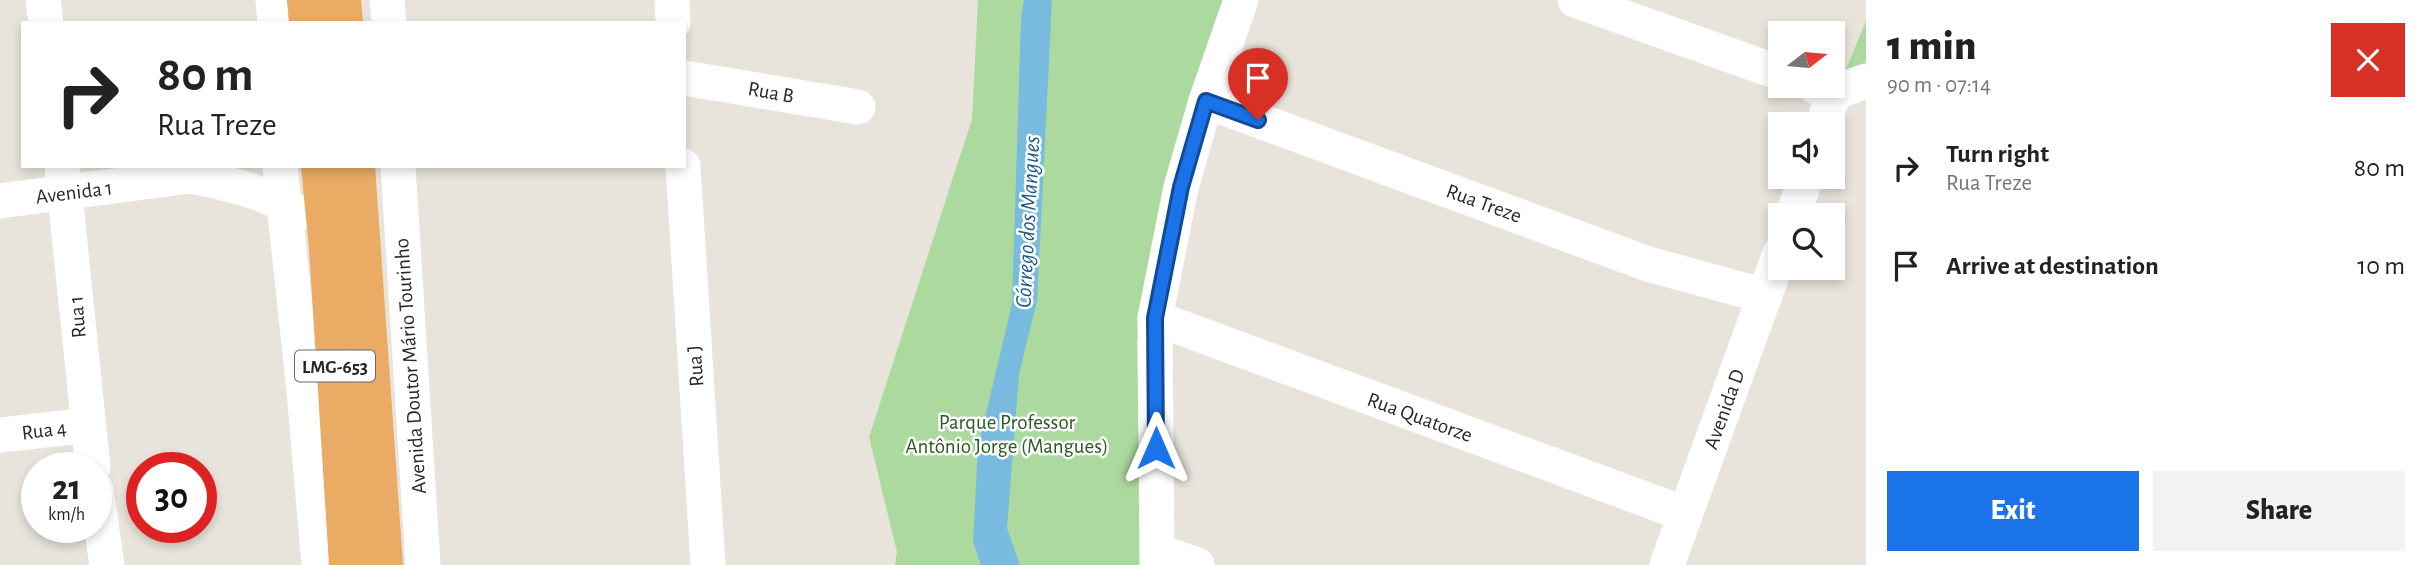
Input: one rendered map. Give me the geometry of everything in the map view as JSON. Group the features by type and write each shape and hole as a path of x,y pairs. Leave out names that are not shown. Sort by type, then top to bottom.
{"highway":[{"path":"306,0 308,21"},
{"path":"342,0 344,21"},
{"name":"LMG-653","path":"320,168 328,248 348,565"},
{"name":"Avenida Doutor Mário Tourinho","path":"356,168 384,565"}],"street":[{"path":"43,0 46,21"},
{"path":"273,0 275,21"},
{"path":"387,0 389,21"},
{"path":"672,0 673,21"},
{"path":"1197,565 1157,558 1155,318 1181,187 1206,101 1241,0"},
{"path":"1575,0 1768,70"},
{"name":"Rua B","path":"686,78 858,107"},
{"name":"Rua Treze","path":"1206,101 1648,264 1765,296"},
{"path":"280,168 319,565"},
{"name":"Avenida Doutor Mário Tourinho","path":"398,168 423,565"},
{"name":"Rua J","path":"683,168 708,565"},
{"name":"Avenida 1","path":"0,201 64,180 201,171 283,203 301,214 328,248"},
{"name":"Rua 1","path":"64,180 91,452"},
{"name":"Avenida D","path":"1667,565 1771,280"},
{"name":"Rua Quatorze","path":"1155,318 1685,514"},
{"name":"Rua 4","path":"0,435 88,425"},
{"path":"104,543 107,565"}],"green space":[{"name":"Parque Professor Antônio Jorge (Mangues)","path":"978,0 1253,0 1137,342 1141,565 895,565 897,552 869,437 972,119"},
{"path":"1866,21 1866,66 1846,69"}],"water":[{"name":"Córrego dos Mangues","path":"1024,0 1052,0 1037,301 1019,374 1007,528 1020,565 981,565 973,542 978,447 1012,304 1021,18"}],"route":[{"path":"1156,448 1155,318 1181,187 1206,101 1258,120"}]}
